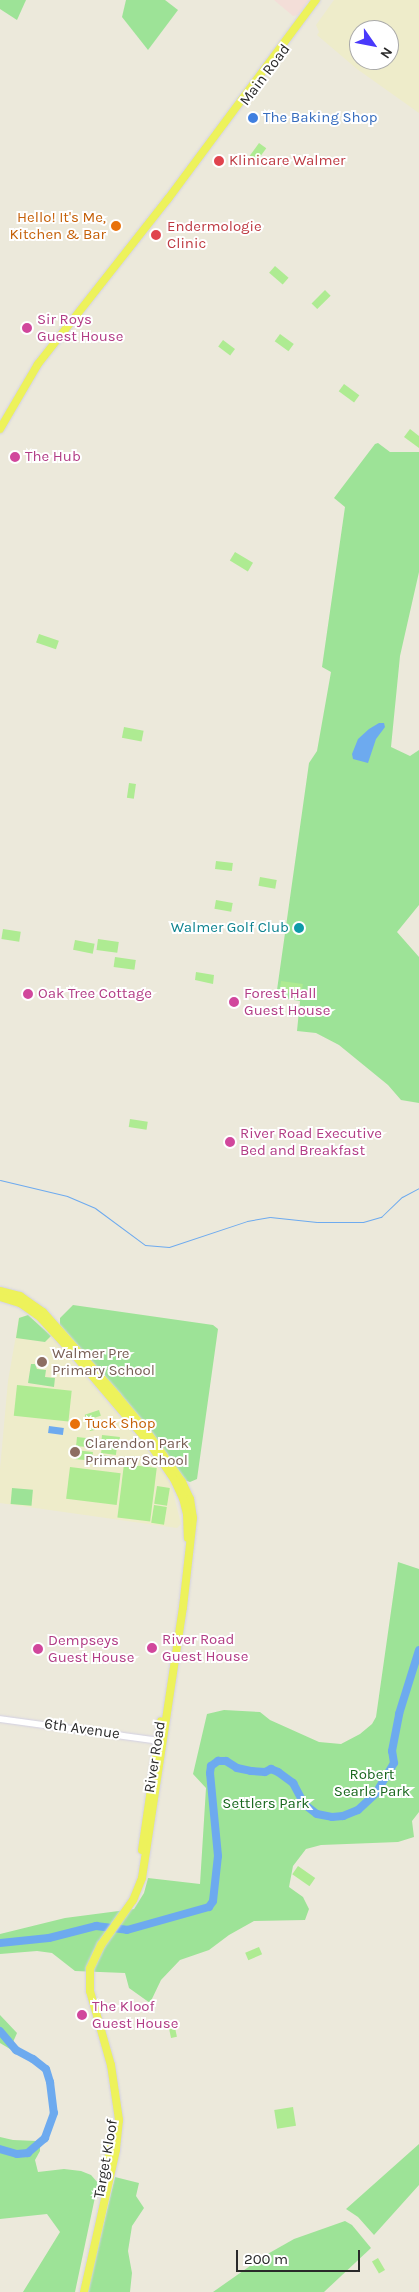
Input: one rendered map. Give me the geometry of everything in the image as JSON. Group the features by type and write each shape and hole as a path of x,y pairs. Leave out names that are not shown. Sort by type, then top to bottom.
{"main road":[{"name":"Main Road","path":"0,428 38,364 207,148 316,0"},
{"name":"Main Road","path":"207,148 234,116 322,0"},
{"path":"0,1291 14,1298"},
{"path":"0,1297 14,1298"},
{"name":"River Road","path":"14,1298 34,1304 54,1323 155,1442 182,1482 190,1499 193,1518 155,1773 142,1878 136,1895 122,1911 88,1968"},
{"name":"Target Kloof","path":"79,2292 118,2137 119,2110 111,2065 93,2002 88,1968"},
{"name":"Target Kloof","path":"84,2292 109,2169"}],"street":[{"name":"6th Avenue","path":"0,1719 160,1741"}],"shaded area":[{"path":"274,0 309,0 298,15 293,16"},
{"path":"334,0 419,0 419,113 358,70 399,70 399,20 349,20 349,62 317,35 319,32 316,25"},
{"name":"Clarendon Park Primary School","path":"28,1315 51,1336 145,1447 171,1484 181,1524 177,1528 0,1503 0,1469 8,1381 19,1318"}],"green space":[{"path":"0,0 26,0 17,20 0,9"},
{"path":"126,0 165,0 178,10 148,50 122,17"},
{"path":"259,143 266,148 256,163 248,158"},
{"path":"275,266 289,278 283,285 269,273"},
{"path":"325,290 331,296 317,309 312,303"},
{"path":"280,334 294,344 288,351 275,341"},
{"path":"223,340 235,349 230,355 218,346"},
{"path":"344,384 359,395 354,402 339,391"},
{"path":"410,429 419,436 419,448 404,437"},
{"name":"Walmer Golf Club","path":"378,443 390,452 419,452 419,572 400,656 391,747 410,756 419,750 419,905 397,932 419,957 419,1103 401,1100 388,1085 339,1045 316,1033 297,1031 300,1001 276,997 309,763 317,751 331,672 322,667 345,507 334,498 375,444"},
{"path":"235,552 253,563 248,571 230,561"},
{"path":"39,634 59,641 56,649 36,643"},
{"path":"124,727 144,731 142,742 122,738"},
{"path":"129,783 136,784 134,799 127,798"},
{"path":"216,861 233,863 232,871 215,869"},
{"path":"260,877 277,880 275,889 258,886"},
{"path":"216,900 233,903 231,912 214,909"},
{"path":"3,929 21,932 19,942 1,939"},
{"path":"98,939 119,942 117,953 96,950"},
{"path":"75,940 95,944 93,954 73,950"},
{"path":"115,957 136,960 134,970 114,967"},
{"path":"196,972 214,975 213,984 195,980"},
{"path":"281,981 303,984 301,994 280,991"},
{"path":"130,1119 148,1122 147,1130 129,1127"},
{"path":"73,1305 213,1325 218,1329 197,1479 190,1482 184,1480 144,1423 60,1325 60,1318"},
{"path":"28,1315 51,1336 45,1342 16,1338 19,1318"},
{"path":"31,1364 35,1364 37,1369 46,1370 45,1377 55,1378 54,1387 28,1383"},
{"path":"17,1385 72,1391 68,1422 14,1416"},
{"path":"99,1410 101,1416 87,1420 85,1415"},
{"path":"102,1421 104,1428 90,1431 88,1425"},
{"path":"102,1435 120,1437 119,1446 101,1444"},
{"path":"77,1437 95,1439 94,1448 76,1446"},
{"path":"102,1446 117,1448 116,1455 101,1453"},
{"path":"75,1450 93,1452 92,1461 74,1459"},
{"path":"101,1455 116,1457 115,1464 100,1462"},
{"path":"124,1464 157,1468 150,1522 117,1518"},
{"path":"70,1467 121,1473 117,1505 66,1499"},
{"path":"157,1486 170,1488 167,1506 154,1504"},
{"path":"12,1488 33,1490 32,1506 11,1504"},
{"path":"154,1505 167,1507 164,1525 151,1523"},
{"name":"Settlers Park","path":"398,1562 419,1569 419,1812 412,1821 414,1837 398,1842 321,1845 306,1849 293,1866 289,1887 303,1897 309,1909 305,1920 254,1921 229,1935 209,1950 180,1960 161,1980 150,2003 129,1988 125,1973 75,1971 52,1953 37,1951 0,1954 0,1934 65,1918 134,1909 144,1893 148,1878 200,1884 206,1788 193,1774 207,1714 224,1710 260,1712 270,1720 319,1742 341,1744 360,1734 372,1724 376,1717"},
{"path":"298,1866 315,1878 309,1886 292,1874"},
{"path":"259,1947 262,1954 248,1960 245,1953"},
{"path":"0,2015 17,2033 10,2049 0,2043"},
{"path":"174,2023 177,2037 171,2038 168,2024"},
{"path":"293,2107 296,2126 277,2129 274,2110"},
{"path":"0,2137 13,2140 37,2141 40,2144 40,2151 35,2160 38,2172 64,2169 81,2171 91,2175 98,2183 75,2292 23,2292 60,2232 47,2214 0,2219"},
{"path":"419,2144 419,2185 374,2235 358,2217 346,2209"},
{"path":"115,2177 139,2183 136,2196 144,2208 132,2226 128,2251 132,2273 130,2292 87,2292"},
{"path":"345,2221 352,2225 371,2248 324,2292 213,2292 264,2256 294,2239"},
{"path":"378,2258 385,2270 379,2274 372,2262"}],"water":[{"path":"379,723 384,723 385,727 376,739 368,763 353,759 352,754 358,739"},
{"path":"49,1426 64,1428 63,1435 48,1433"}],"waterway":[{"path":"0,1180 67,1196 95,1208 145,1245 169,1247 247,1221 270,1217 317,1222 363,1222 381,1217 402,1197 419,1188"},
{"path":"0,1943 49,1938 96,1926 127,1930 209,1907 213,1901 218,1856 210,1773 211,1766 218,1761 226,1761 237,1768 251,1771 265,1772 271,1769 278,1772 293,1783 304,1804 317,1814 332,1817 343,1816 358,1810 376,1793 394,1763 392,1751 399,1714 419,1650"},
{"path":"0,2031 16,2050 46,2069 50,2082 54,2113 45,2138 28,2153 17,2154 0,2149"}],"place":[{"name":"The Baking Shop","path":"253,118"},
{"name":"Klinicare Walmer","path":"219,161"},
{"name":"Hello! It's Me, Kitchen & Bar","path":"116,226"},
{"name":"Endermologie Clinic","path":"156,235"},
{"name":"Sir Roys Guest House","path":"27,328"},
{"name":"The Hub","path":"15,457"},
{"name":"Walmer Golf Club","path":"299,928"},
{"name":"Oak Tree Cottage","path":"28,994"},
{"name":"Forest Hall Guest House","path":"234,1002"},
{"name":"River Road Executive Bed and Breakfast","path":"230,1142"},
{"name":"Walmer Pre Primary School","path":"42,1362"},
{"name":"Tuck Shop","path":"75,1424"},
{"name":"Clarendon Park Primary School","path":"75,1452"},
{"name":"River Road Guest House","path":"152,1648"},
{"name":"Dempseys Guest House","path":"38,1649"},
{"name":"The Kloof Guest House","path":"82,2015"}],"park label":[{"name":"Robert Searle Park","path":"372,1782"}]}
